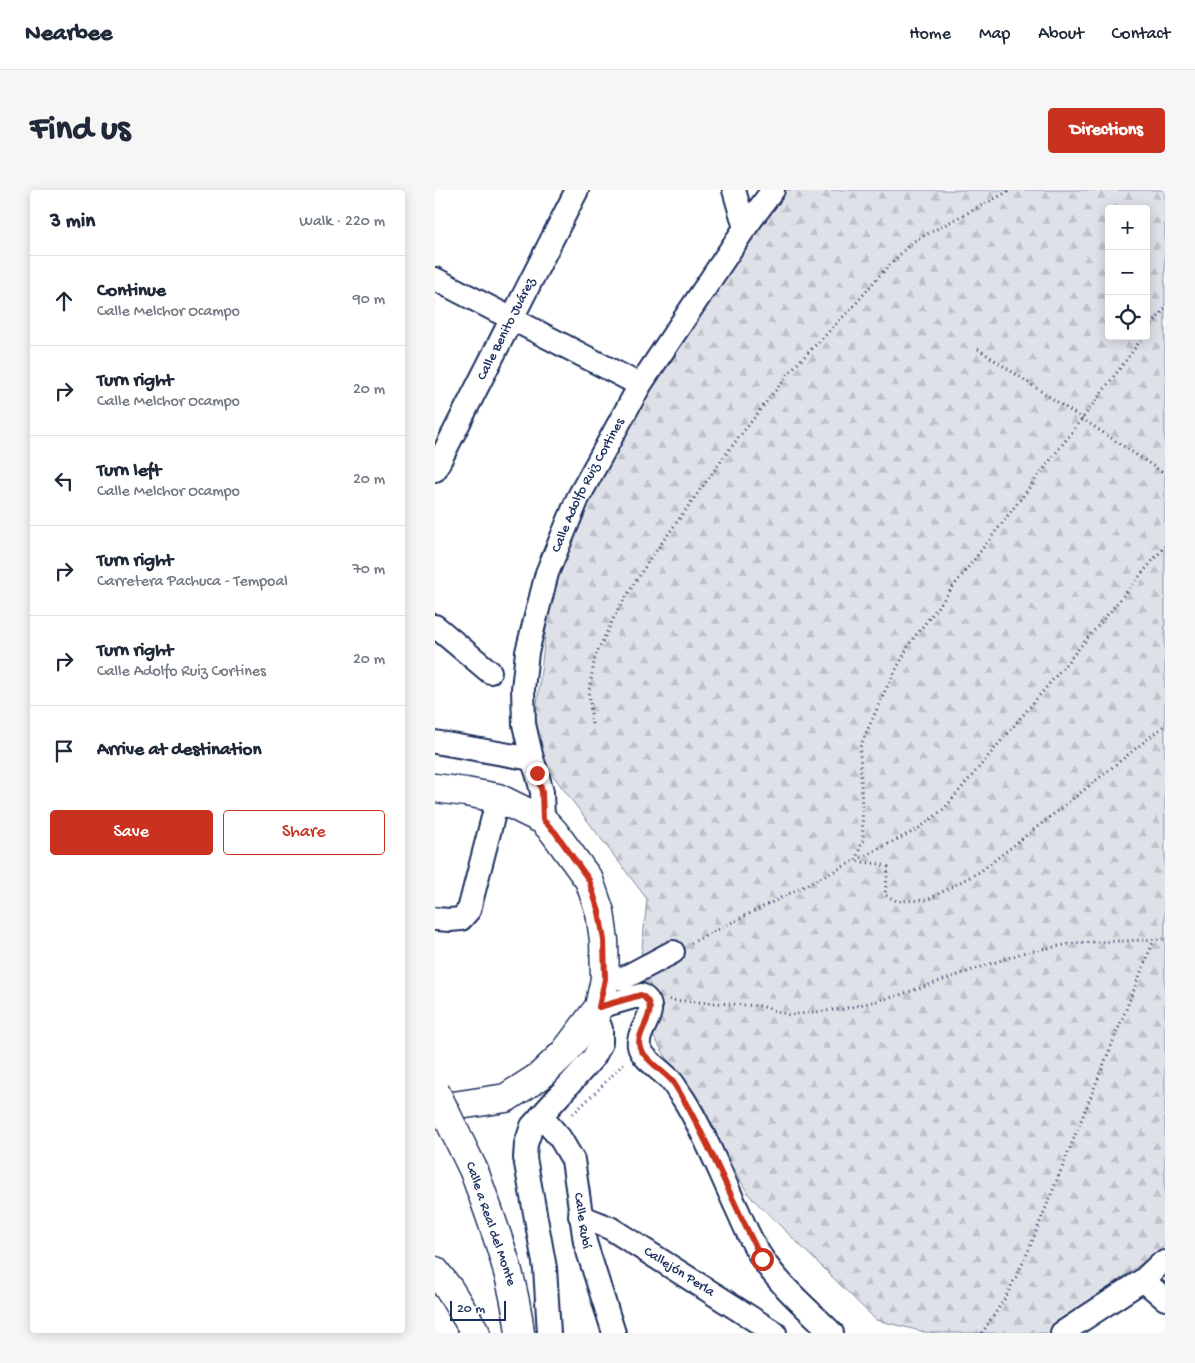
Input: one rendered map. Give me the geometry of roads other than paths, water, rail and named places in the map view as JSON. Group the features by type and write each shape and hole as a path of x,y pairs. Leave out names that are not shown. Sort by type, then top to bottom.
{"main road":[{"path":"435,788 498,798 543,820 555,832 589,880 599,912 604,940 605,979 597,1010 565,1052 540,1076 506,1098 453,1106 435,1106"},
{"name":"Calle a Real del Monte","path":"435,1091 474,1172 501,1248 518,1312 520,1333"},
{"path":"435,1271 449,1289 476,1333"}],"street":[{"name":"Calle Benito Juárez","path":"435,470 577,190"},
{"path":"734,190 745,228"},
{"name":"Calle Adolfo Ruiz Cortines","path":"543,820 542,792 524,724 523,689 527,652 547,573 578,498 640,385 745,228 773,190"},
{"path":"435,279 640,385"},
{"path":"435,626 490,672"},
{"path":"435,742 532,759"},
{"path":"435,919 461,919 469,910 498,798"},
{"path":"605,979 624,978 673,952"},
{"path":"549,1333 545,1268 525,1158 526,1144 532,1126 546,1122 594,1057 601,1043 601,1029 597,1010 641,995 647,999 650,1006 649,1016 640,1036 639,1047 645,1057 672,1082 684,1100 762,1259 783,1284 832,1333"},
{"name":"Calle Rubí","path":"546,1122 561,1138 573,1160 585,1242 614,1333"},
{"name":"Callejón Perla","path":"580,1216 610,1228 775,1333"},
{"path":"1062,1333 1143,1280 1160,1264 1165,1262"},
{"path":"1143,1280 1165,1299"}]}
